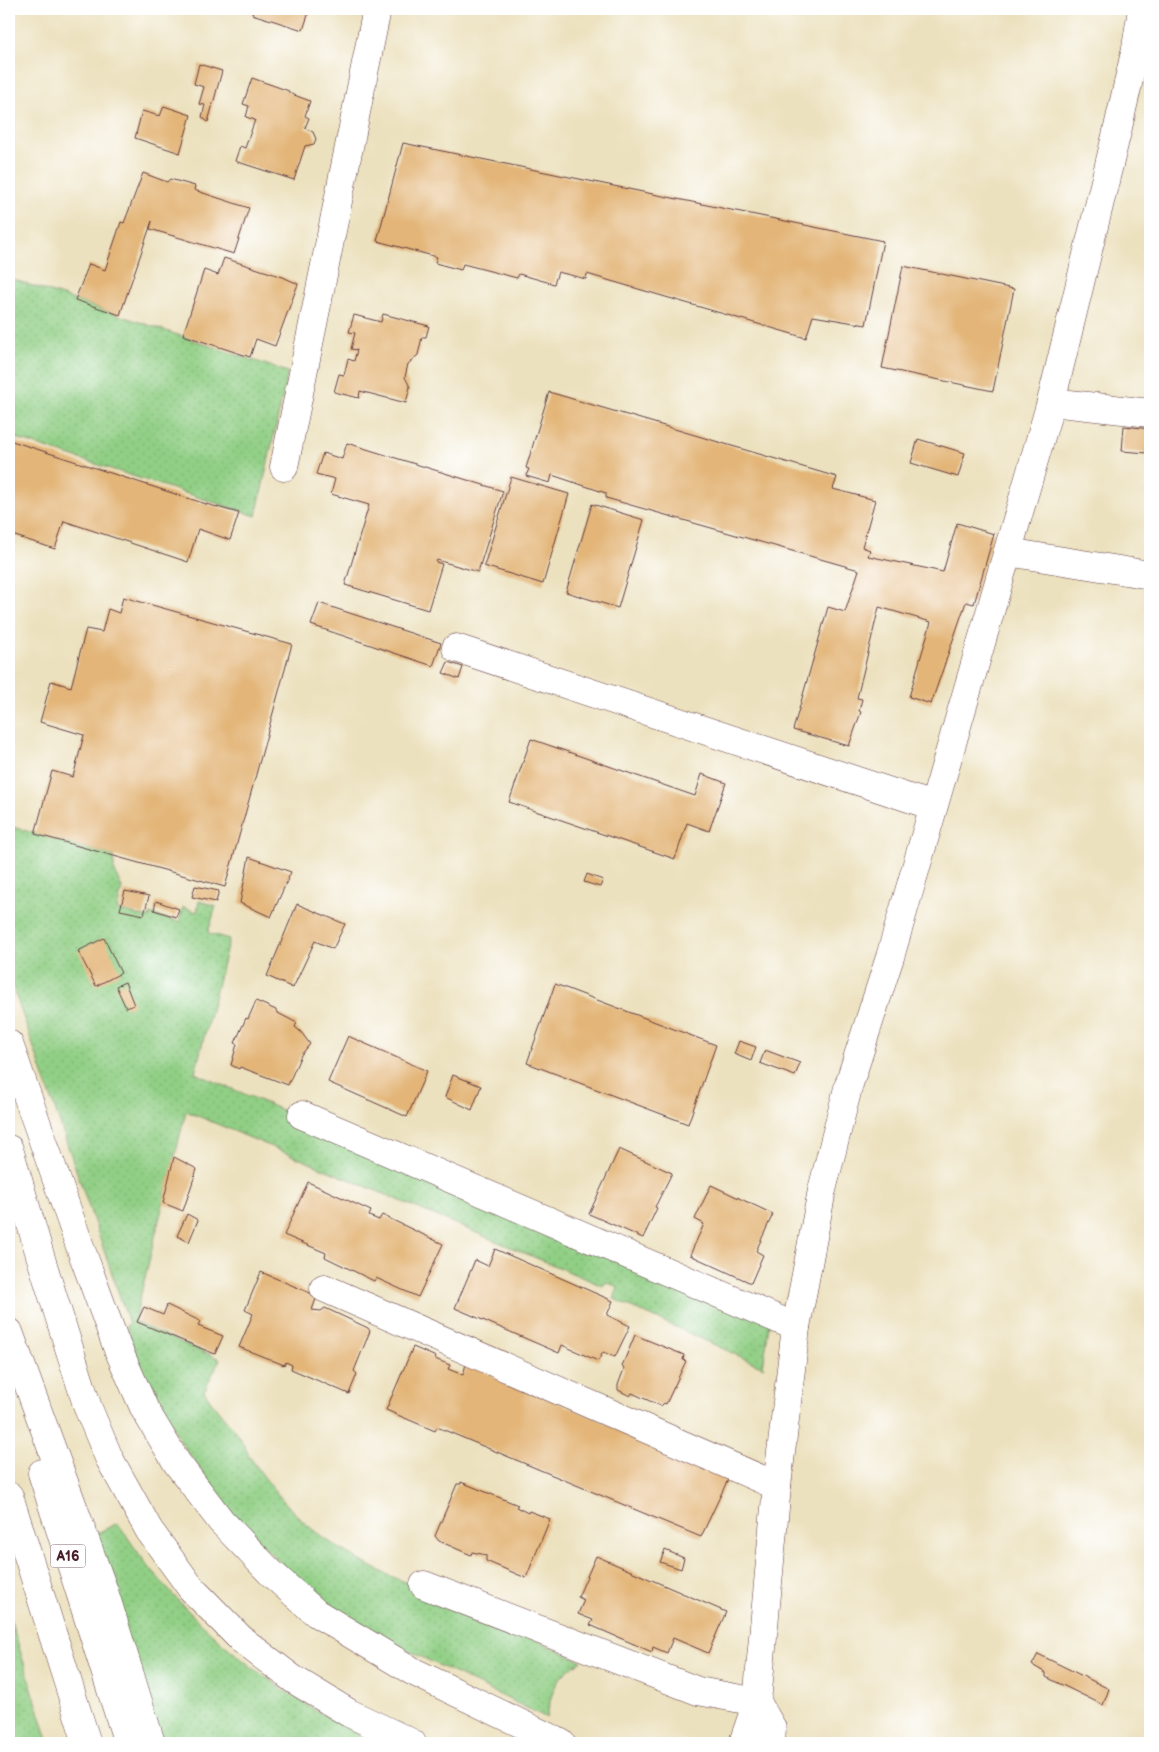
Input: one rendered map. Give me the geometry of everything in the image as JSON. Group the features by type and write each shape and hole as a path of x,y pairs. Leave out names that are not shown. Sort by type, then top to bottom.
{"main road":[{"path":"284,467 377,9"},
{"path":"744,1743 757,1702 777,1486 796,1327 822,1190 849,1084 890,957 1051,402 1117,132 1136,48 1142,9"},
{"path":"1051,402 1150,413"},
{"path":"1008,552 1150,575"},
{"path":"456,648 933,806"},
{"path":"9,1044 117,1347 145,1410 177,1464 221,1521 270,1572 316,1613 414,1672 561,1743"},
{"path":"302,1115 796,1327"},
{"path":"9,1149 88,1408 110,1458 149,1530 191,1588 242,1640 293,1679 349,1713 412,1743"},
{"path":"324,1288 777,1486"},
{"path":"9,1332 104,1591 151,1743"},
{"name":"A16","path":"9,1369 128,1743"},
{"name":"A16","path":"9,1496 87,1743"},
{"path":"424,1585 698,1691 757,1702 772,1728 772,1743"}],"green space":[{"path":"9,278 288,372 256,516 9,436"},
{"path":"9,826 114,856 114,869 122,888 117,910 149,918 150,914 179,922 183,907 197,912 199,901 216,906 208,933 229,939 195,1073 770,1318 763,1367 614,1299 618,1287 606,1282 603,1286 186,1111 134,1322 220,1359 204,1391 235,1431 250,1457 272,1487 307,1525 327,1541 382,1572 424,1589 582,1661 567,1671 557,1682 550,1700 547,1718 411,1652 333,1608 282,1565 241,1524 184,1447 142,1370 126,1326 129,1323 9,976"},
{"path":"118,1523 145,1562 173,1595 225,1645 282,1689 344,1726 377,1743 159,1743 93,1535"},
{"path":"9,1615 49,1743 9,1743"}],"building":[{"path":"254,9 310,9 303,30 252,14"},
{"path":"199,64 222,71 208,122 202,117 205,105 199,104 204,87 194,84"},
{"path":"252,78 289,91 289,93 310,101 305,116 309,118 305,128 313,132 316,139 314,144 305,146 294,180 235,161 240,146 245,148 255,120 246,117 249,106 243,104"},
{"path":"164,106 191,115 180,153 135,138 142,111 160,116"},
{"path":"403,143 883,241 866,325 813,316 806,338 587,274 586,279 558,272 554,284 519,274 517,278 463,264 461,270 435,263 437,257 377,241"},
{"path":"143,173 167,182 170,179 195,186 194,190 249,208 234,254 150,229 152,221 120,315 75,300 89,264 105,270 121,222 124,223"},
{"path":"224,258 283,277 298,284 275,346 256,339 250,357 183,335 204,270 218,275"},
{"path":"903,266 1014,289 993,391 882,368"},
{"path":"383,314 429,326 426,337 422,337 418,355 408,364 405,377 410,387 406,403 360,391 359,398 334,392 339,374 344,375 348,359 354,361 357,350 351,349 355,333 349,332 354,315 381,322"},
{"path":"549,392 837,477 833,489 875,500 862,547 870,550 868,556 943,572 957,523 994,534 974,604 966,602 931,704 909,697 931,622 879,607 857,698 862,699 859,711 861,712 849,746 793,730 828,607 845,612 859,570 606,498 606,493 552,475 550,483 526,476 529,469 526,468"},
{"path":"1124,426 1150,429 1150,448 1148,447 1147,453 1122,451"},
{"path":"918,439 965,453 958,477 911,463"},
{"path":"9,440 239,513 230,540 198,529 188,562 64,521 55,549 9,534"},
{"path":"347,443 503,491 478,572 437,560 436,562 442,564 428,610 345,585 369,505 331,494 335,479 316,474 323,453 342,459"},
{"path":"511,477 569,494 543,584 484,566"},
{"path":"592,504 644,520 618,608 566,592"},
{"path":"123,597 292,644 225,887 35,834 52,771 73,777 84,735 40,722 51,681 71,687 86,629 102,632 108,609 119,613"},
{"path":"319,603 441,643 433,666 311,625"},
{"path":"448,662 463,667 459,679 443,673"},
{"path":"531,739 695,796 702,774 726,783 709,831 687,823 675,859 509,802"},
{"path":"249,857 291,872 271,917 240,903"},
{"path":"587,874 603,880 600,887 584,882"},
{"path":"195,886 219,891 216,902 192,897"},
{"path":"125,891 149,896 144,915 120,910"},
{"path":"156,901 179,909 176,917 154,910"},
{"path":"297,904 345,924 333,949 315,941 293,988 267,976"},
{"path":"104,938 121,973 96,986 78,951"},
{"path":"125,982 134,1005 126,1008 116,986"},
{"path":"555,984 716,1045 688,1124 527,1063"},
{"path":"256,1001 276,1010 276,1012 297,1023 295,1027 310,1044 301,1055 288,1085 231,1065 237,1044 235,1043"},
{"path":"348,1036 427,1071 407,1117 328,1082"},
{"path":"739,1041 756,1047 751,1061 734,1054"},
{"path":"765,1050 800,1063 795,1076 760,1063"},
{"path":"453,1075 481,1086 472,1110 445,1097"},
{"path":"619,1149 672,1173 655,1207 657,1208 643,1238 589,1214"},
{"path":"174,1157 197,1169 183,1211 163,1203"},
{"path":"308,1182 371,1211 369,1216 379,1220 382,1215 443,1244 418,1297 376,1278 374,1281 325,1257 326,1253 284,1235"},
{"path":"711,1185 773,1214 756,1251 763,1255 751,1283 690,1255 704,1224 695,1219"},
{"path":"187,1214 198,1220 189,1242 177,1236"},
{"path":"495,1249 613,1301 607,1315 630,1326 615,1357 603,1352 598,1361 562,1345 559,1353 455,1308 475,1260 488,1266"},
{"path":"261,1272 317,1296 312,1310 321,1311 325,1308 368,1328 370,1331 354,1371 357,1374 349,1394 291,1369 292,1365 286,1362 284,1365 239,1347 253,1314 245,1310"},
{"path":"167,1305 200,1321 198,1326 223,1336 215,1354 137,1322 144,1307 163,1315"},
{"path":"635,1335 684,1355 683,1360 686,1361 666,1404 664,1403 661,1406 632,1393 630,1396 618,1390 624,1369 622,1366"},
{"path":"413,1347 450,1365 448,1369 463,1375 466,1364 730,1475 701,1537 437,1427 435,1431 386,1410"},
{"path":"461,1482 518,1505 516,1507 528,1513 529,1511 550,1519 526,1578 486,1561 486,1555 472,1552 471,1555 439,1541 435,1536 457,1484 461,1484"},
{"path":"665,1550 684,1558 681,1569 660,1562"},
{"path":"596,1556 726,1612 708,1653 673,1638 667,1653 653,1647 652,1652 590,1625 593,1620 578,1614 584,1600 578,1597"},
{"path":"1038,1654 1109,1689 1103,1705 1046,1677 1046,1673 1032,1665"}]}
